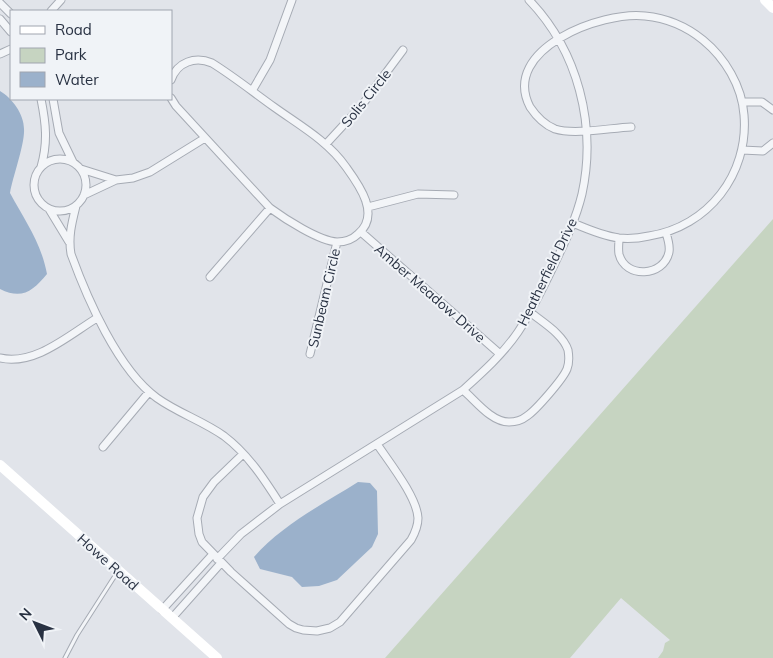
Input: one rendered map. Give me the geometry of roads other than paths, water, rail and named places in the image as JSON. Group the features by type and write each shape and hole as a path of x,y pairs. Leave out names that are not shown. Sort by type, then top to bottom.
{"street":[{"path":"52,10 61,0"},
{"path":"252,92 270,60 292,0"},
{"name":"Heatherfield Drive","path":"162,610 241,534 280,504 463,390 500,354 518,332 530,312 573,222 582,194 586,171 587,130 578,86 559,40 529,0"},
{"path":"765,0 773,8"},
{"path":"0,3 10,13"},
{"path":"573,222 600,233 620,238 646,237 666,233 694,220 714,203 733,175 742,150 744,116 742,102 728,69 713,49 693,33 665,20 644,16 620,16 592,22 542,51 530,65 525,82 528,102 535,114 551,127 566,131 630,126"},
{"path":"0,19 10,31"},
{"name":"Solis Circle","path":"326,144 362,105 403,50"},
{"path":"172,78 176,70 190,60 200,59 207,61 220,67 326,144 346,166 368,207 367,221 361,232 351,239 337,242 297,225 270,208 172,100"},
{"path":"41,100 46,123 46,142 41,167 35,180 36,194 41,203 49,209 69,243 79,277 97,318 132,372 149,392 166,404 219,433 256,468 280,504"},
{"path":"53,100 59,133 74,163"},
{"path":"742,102 762,102 773,110"},
{"path":"84,195 116,180 133,178 150,172 205,138"},
{"path":"742,150 762,151 773,143"},
{"path":"41,167 52,160 66,160 74,163 81,169 116,180"},
{"path":"69,243 76,206 84,195 86,182 81,169"},
{"path":"368,207 418,194 454,195"},
{"path":"49,209 62,211 76,206"},
{"path":"210,278 270,208"},
{"name":"Amber Meadow Drive","path":"361,232 500,354"},
{"path":"620,238 619,254 624,263 633,270 649,272 658,268 667,258 670,246 666,233"},
{"name":"Sunbeam Circle","path":"310,354 337,242"},
{"path":"463,390 492,416 503,422 515,421 527,416 540,402 568,368 568,351 560,338 530,312"},
{"path":"0,358 13,360 31,358 97,318"},
{"path":"103,447 149,392"},
{"path":"243,454 207,490 200,504 197,518 198,534 202,542 217,558 289,624 303,630 317,631 330,628 340,622 410,540 417,526 418,517 411,496 377,444"},
{"name":"Howe Road","path":"0,466 217,658"},
{"name":"Heatherfield Drive","path":"172,618 217,558"}],"lane":[{"path":"65,658 77,635 118,570"}],"water":[{"path":"0,91 16,107 22,118 24,129 23,143 10,193 37,242 47,274 32,289 21,294 0,289"},
{"path":"358,482 370,483 377,491 378,534 372,547 337,580 319,586 302,587 292,577 260,569 254,557 265,545 303,516"}]}
